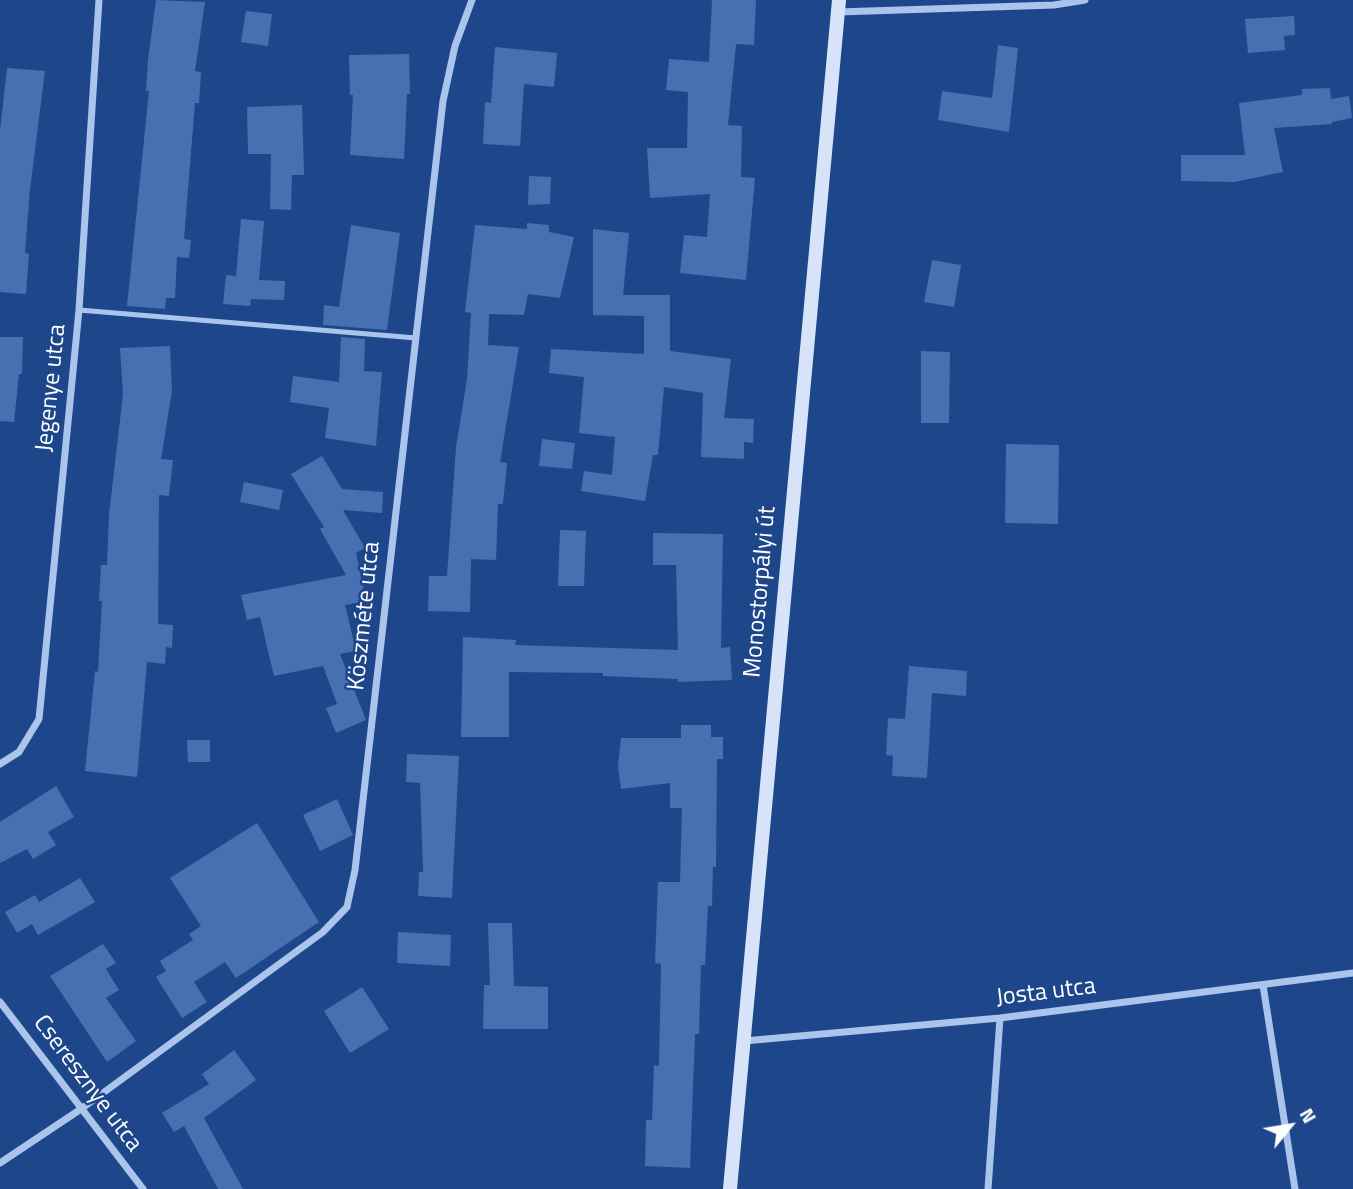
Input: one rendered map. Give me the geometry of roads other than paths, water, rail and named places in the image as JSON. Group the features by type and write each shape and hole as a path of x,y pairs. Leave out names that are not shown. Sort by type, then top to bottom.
{"street":[{"name":"Jegenye utca","path":"0,764 19,752 39,719 79,310 99,0"},
{"name":"Köszméte utca","path":"0,1163 81,1109 323,932 346,908 355,870 443,101 455,46 472,0"},
{"path":"838,6 1054,5 1085,0"},
{"name":"Monostorpályi út","path":"730,1189 838,6"},
{"name":"Josta utca","path":"743,1041 1000,1018 1353,973"},
{"path":"1263,985 1295,1189"},
{"name":"Cseresznye utca","path":"0,1002 143,1189"},
{"path":"988,1189 1000,1018"}],"lane":[{"path":"79,310 416,338"}]}
